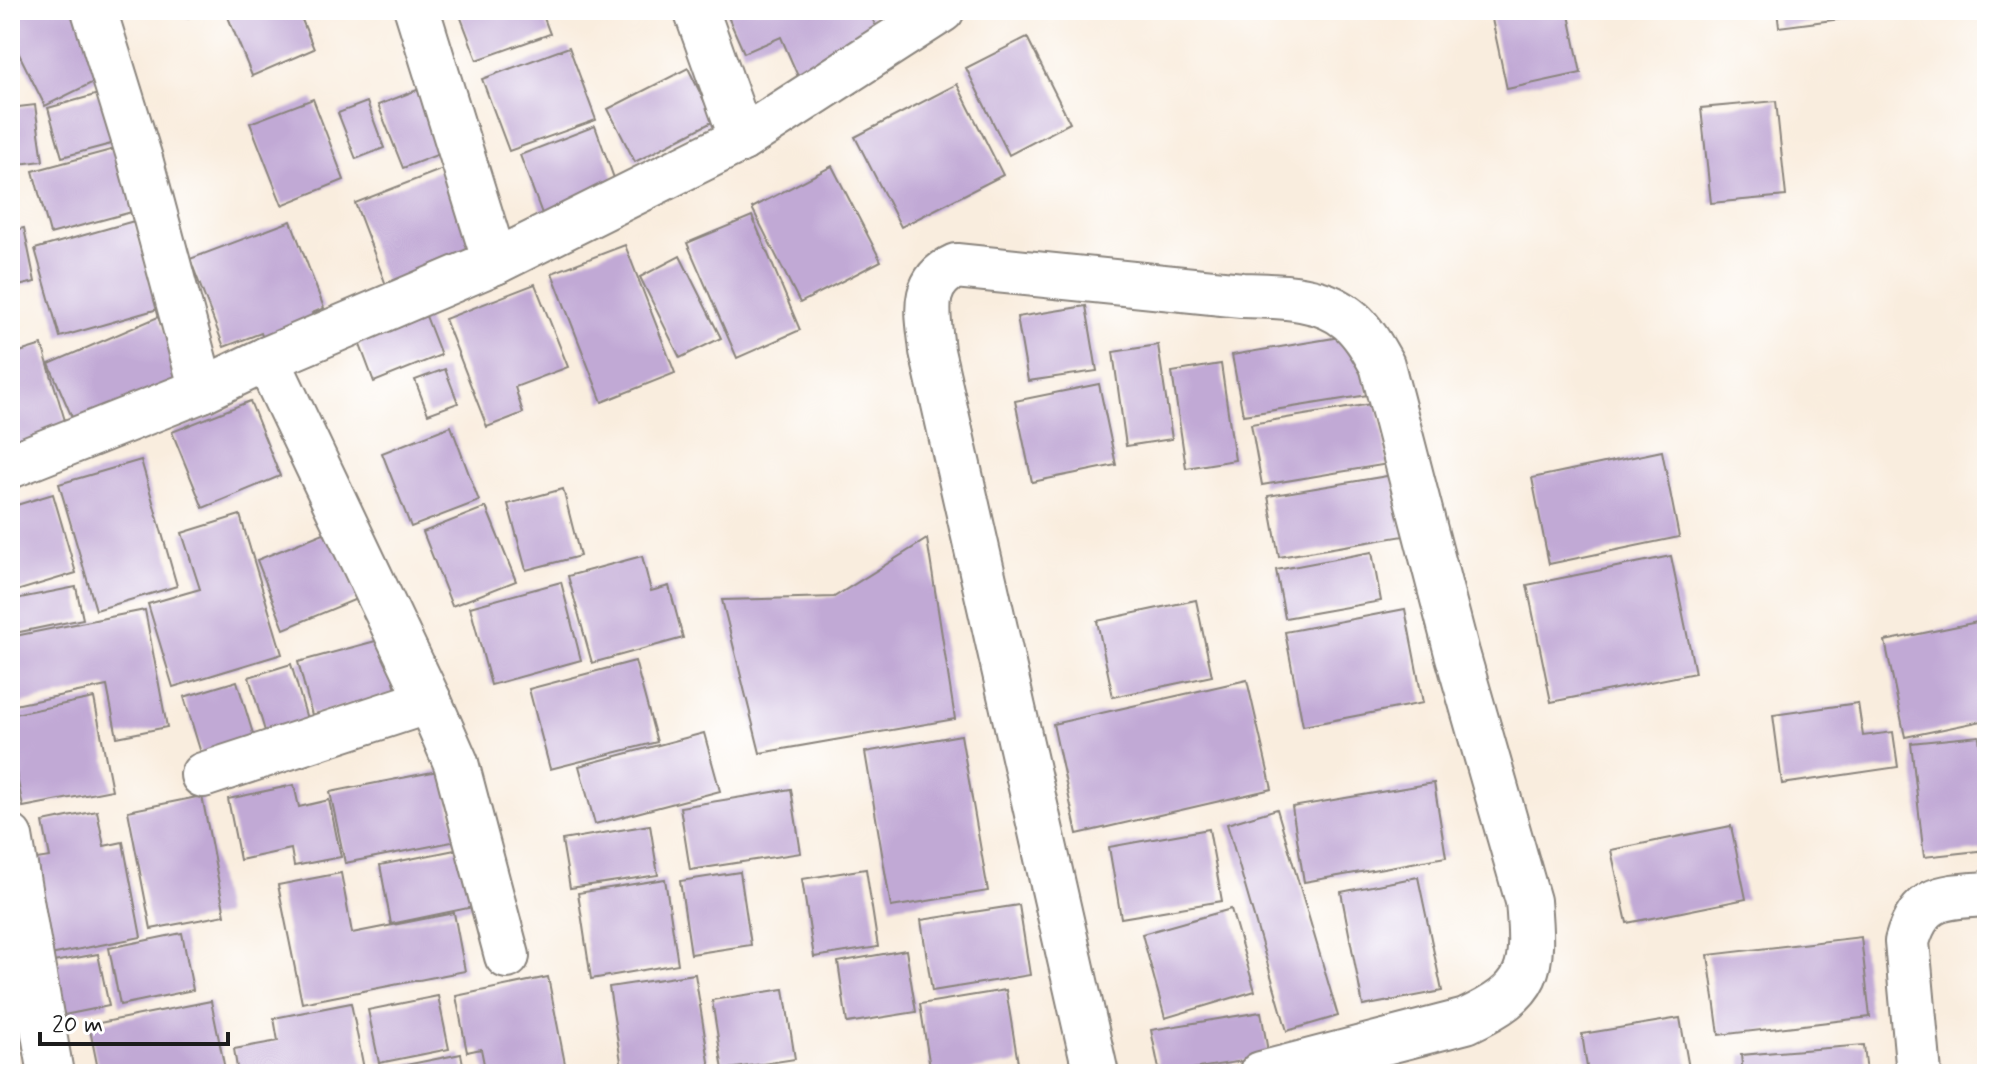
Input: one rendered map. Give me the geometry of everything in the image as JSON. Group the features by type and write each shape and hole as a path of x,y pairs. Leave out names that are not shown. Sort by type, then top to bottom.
{"street":[{"path":"94,10 140,159 202,390"},
{"path":"417,10 495,262"},
{"path":"696,10 742,139"},
{"path":"10,466 202,390 495,262 742,139 934,12"},
{"path":"1096,1074 932,351 928,312 933,283 936,277 956,266 1242,295 1284,296 1315,302 1348,318 1367,340 1382,365 1457,653 1528,901 1532,941 1530,965 1519,986 1498,1006 1466,1021 1261,1074"},
{"path":"267,359 456,763 507,956"},
{"path":"203,775 429,701"},
{"path":"10,837 51,1074"},
{"path":"1919,1074 1907,942 1911,925 1920,911 1932,901 1987,894"}],"building":[{"path":"10,10 81,10 112,73 45,106 10,36"},
{"path":"183,10 206,10 187,18"},
{"path":"244,10 298,10 314,49 252,76 228,17"},
{"path":"458,10 541,10 550,34 477,60"},
{"path":"594,10 628,10 601,23"},
{"path":"725,10 869,10 883,45 800,81 781,37 744,53"},
{"path":"1490,10 1568,10 1581,73 1507,89"},
{"path":"1777,10 1856,10 1856,17 1779,27"},
{"path":"1027,37 1070,123 1009,155 966,68"},
{"path":"569,47 596,120 509,151 482,79"},
{"path":"10,65 16,98 10,99"},
{"path":"688,68 714,121 635,162 608,109"},
{"path":"957,84 1003,175 901,227 855,137"},
{"path":"430,85 455,148 403,168 378,105"},
{"path":"113,90 126,140 62,157 48,108"},
{"path":"313,99 344,180 282,205 250,123"},
{"path":"1776,101 1786,196 1711,203 1701,108"},
{"path":"367,102 384,148 356,159 338,113"},
{"path":"35,105 43,161 10,165 10,108"},
{"path":"595,126 619,192 544,219 520,155"},
{"path":"122,147 139,210 50,234 33,171"},
{"path":"832,166 881,261 800,303 752,208"},
{"path":"448,167 479,248 386,285 355,203"},
{"path":"752,216 800,330 737,358 687,243"},
{"path":"134,221 158,309 60,337 35,249"},
{"path":"291,221 324,308 312,313 318,327 266,346 261,333 224,347 190,259"},
{"path":"24,228 35,282 10,288 10,231"},
{"path":"625,245 675,373 602,402 552,273"},
{"path":"680,256 721,338 680,358 640,277"},
{"path":"535,284 568,367 515,387 523,413 487,427 445,319"},
{"path":"1086,306 1097,371 1028,381 1017,317"},
{"path":"426,316 441,355 374,382 359,342"},
{"path":"158,317 190,390 80,436 49,364"},
{"path":"1358,334 1368,395 1243,415 1232,355"},
{"path":"42,345 70,437 10,455 10,355"},
{"path":"1158,345 1172,439 1126,446 1113,352"},
{"path":"1221,364 1235,460 1186,468 1172,372"},
{"path":"445,369 458,403 428,414 415,380"},
{"path":"1099,384 1116,465 1032,482 1015,401"},
{"path":"250,401 280,476 203,508 172,432"},
{"path":"1377,403 1388,464 1262,485 1251,424"},
{"path":"451,426 479,501 411,527 382,453"},
{"path":"1662,451 1679,537 1549,564 1532,478"},
{"path":"141,460 177,586 96,610 59,484"},
{"path":"1393,475 1404,536 1279,557 1268,496"},
{"path":"563,489 580,556 526,570 508,504"},
{"path":"53,494 76,573 10,593 10,507"},
{"path":"486,507 516,581 452,606 423,532"},
{"path":"240,515 282,654 173,687 148,604 200,589 182,533"},
{"path":"331,530 359,598 284,629 257,560"},
{"path":"927,539 955,719 760,753 722,600 834,597"},
{"path":"1372,552 1381,601 1285,618 1276,570"},
{"path":"642,556 651,591 669,586 683,638 592,663 568,576"},
{"path":"1671,556 1695,673 1551,702 1527,585"},
{"path":"561,582 581,660 491,685 470,607"},
{"path":"76,587 83,619 10,634 10,600"},
{"path":"1196,600 1212,676 1113,697 1097,621"},
{"path":"1405,609 1423,703 1303,726 1285,632"},
{"path":"145,610 167,727 117,737 107,686 10,706 10,637"},
{"path":"1987,620 1987,720 1905,737 1885,641"},
{"path":"383,639 397,693 312,715 298,662"},
{"path":"635,661 657,742 550,769 529,689"},
{"path":"291,664 309,726 267,738 249,677"},
{"path":"1247,680 1272,789 1077,834 1053,724"},
{"path":"237,681 257,747 204,763 184,697"},
{"path":"94,698 112,790 23,807 10,742 10,715"},
{"path":"1858,703 1863,736 1893,732 1898,767 1782,784 1773,715"},
{"path":"704,733 720,791 595,824 579,766"},
{"path":"961,735 988,891 891,907 865,752"},
{"path":"1979,736 1987,850 1924,857 1911,743"},
{"path":"443,770 457,841 345,863 330,792"},
{"path":"1434,783 1446,857 1304,882 1292,807"},
{"path":"294,785 299,807 329,800 341,857 294,866 291,849 240,860 228,799"},
{"path":"791,789 801,853 690,870 680,807"},
{"path":"202,796 225,915 151,929 128,811"},
{"path":"1277,809 1338,1016 1287,1031 1227,824"},
{"path":"97,811 104,846 123,842 141,937 50,955 30,860 50,857 43,822"},
{"path":"650,825 658,875 570,888 562,840"},
{"path":"1731,826 1746,899 1627,923 1611,850"},
{"path":"1209,829 1222,901 1121,918 1109,847"},
{"path":"460,849 473,907 391,924 380,865"},
{"path":"866,869 878,947 814,957 802,879"},
{"path":"740,872 751,945 691,954 680,881"},
{"path":"341,873 352,933 454,913 465,971 302,1003 278,885"},
{"path":"1418,877 1442,991 1363,1006 1341,892"},
{"path":"665,879 678,964 591,979 578,893"},
{"path":"1019,905 1030,975 932,991 921,920"},
{"path":"1231,909 1255,991 1165,1018 1142,934"},
{"path":"182,933 193,990 120,1005 109,948"},
{"path":"1861,937 1870,1017 1719,1035 1708,955"},
{"path":"906,950 916,1012 847,1023 838,962"},
{"path":"98,954 109,1006 64,1015 53,962"},
{"path":"695,974 710,1068 670,1074 623,1074 609,987"},
{"path":"548,977 567,1074 486,1074 481,1049 467,1052 456,996"},
{"path":"784,989 795,1059 723,1070 712,1000"},
{"path":"1006,990 1018,1063 931,1074 920,1004"},
{"path":"438,996 449,1049 379,1063 368,1010"},
{"path":"211,1001 226,1074 99,1074 89,1025"},
{"path":"351,1003 365,1074 238,1074 234,1049 278,1041 274,1018"},
{"path":"1261,1012 1269,1057 1160,1074 1151,1030"},
{"path":"1680,1018 1690,1074 1588,1074 1582,1034"},
{"path":"1864,1045 1867,1074 1743,1074 1741,1055"},
{"path":"461,1054 465,1074 382,1074 381,1070"},
{"path":"1555,1067 1556,1074 1526,1073"}]}
